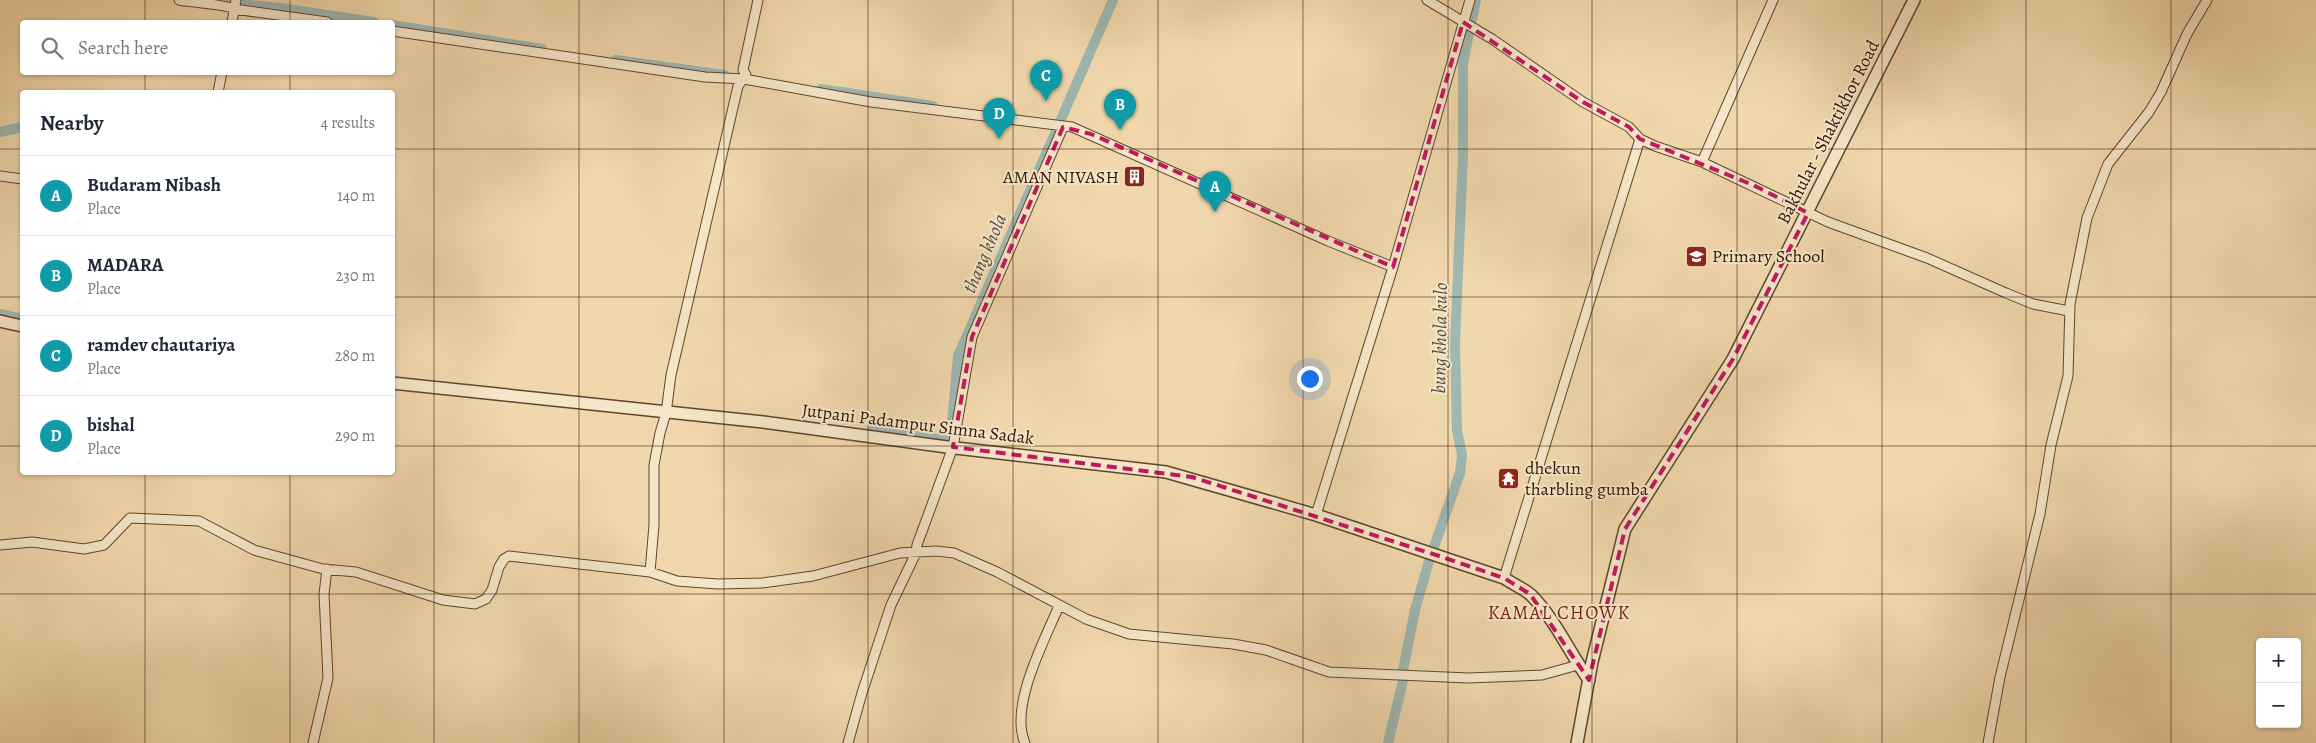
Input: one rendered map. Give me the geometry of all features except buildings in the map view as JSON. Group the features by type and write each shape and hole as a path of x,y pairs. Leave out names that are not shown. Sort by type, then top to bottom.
{"street":[{"path":"179,0 217,6 235,4 317,20"},
{"path":"745,78 743,70 758,0"},
{"path":"1427,0 1476,29 1583,102 1629,127 1640,139 1702,162 1753,184 1808,213 1928,258 2033,304 2069,311"},
{"path":"1316,515 1393,267 1470,0"},
{"path":"1702,162 1774,0"},
{"name":"Bakhular - Shaktikhor Road","path":"1577,743 1589,680 1625,529 1733,359 1914,0"},
{"path":"1988,743 2000,677 2040,514 2051,446 2068,376 2069,311 2087,218 2108,164 2149,112 2161,92 2187,34 2207,0"},
{"path":"232,20 235,4"},
{"path":"395,32 705,77 745,78 872,102 1072,127 1280,220 1393,267"},
{"path":"218,90 221,75"},
{"path":"650,572 654,525 654,465 666,414 671,375 738,86 745,78"},
{"path":"848,743 862,693 891,605 916,553 917,545 953,447 972,337 1063,127"},
{"path":"1504,578 1640,139"},
{"path":"0,176 20,179"},
{"path":"0,321 20,326"},
{"name":"Jutpani Padampur Simna Sadak","path":"395,383 666,414 763,422 1166,472 1316,515 1504,578 1530,594 1553,622 1589,680"},
{"path":"0,545 32,542 84,549 104,545 130,518 199,522 254,550 327,569 356,572 443,600 475,604 486,599 492,590 499,567 504,559 509,556 650,572 677,581 718,584 762,583 813,576 900,553 936,551 954,553 997,572 1086,619 1129,634 1233,644 1266,650 1329,672 1469,678 1542,675 1578,665"},
{"path":"313,743 328,678 324,594 327,569"},
{"path":"1025,743 1023,738 1022,705 1029,676 1059,606"}],"highlighted area":[{"path":"1463,22 1583,102 1629,127 1640,139 1753,185 1808,213 1733,359 1625,529 1589,680 1530,594 1504,578 1192,477 953,447 972,337 1063,127 1091,134 1393,267"}],"waterway":[{"name":"thang khola","path":"950,444 958,356 1113,0"},
{"name":"bung khola kulo","path":"1403,670 1415,610 1429,561 1460,473 1462,455 1457,430 1455,343 1463,156 1463,63 1476,0"},
{"path":"227,5 239,4 281,8 361,20"},
{"path":"395,25 542,49"},
{"path":"616,60 725,75"},
{"path":"821,89 933,106"},
{"path":"0,132 20,127"},
{"path":"0,314 20,319"},
{"path":"871,431 949,440"},
{"name":"bung khola kulo","path":"1388,743 1403,681"}],"place":[{"name":"ramdev chautariya","path":"1046,101"},
{"name":"MADARA","path":"1120,130"},
{"name":"bishal","path":"999,139"},
{"name":"AMAN NIVASH","path":"1135,177"},
{"name":"Budaram Nibash","path":"1215,212"},
{"name":"Primary School","path":"1696,256"},
{"name":"dhekun tharbling gumba","path":"1509,478"}],"district":[{"name":"KAMAL CHOWK","path":"1559,612"}]}
